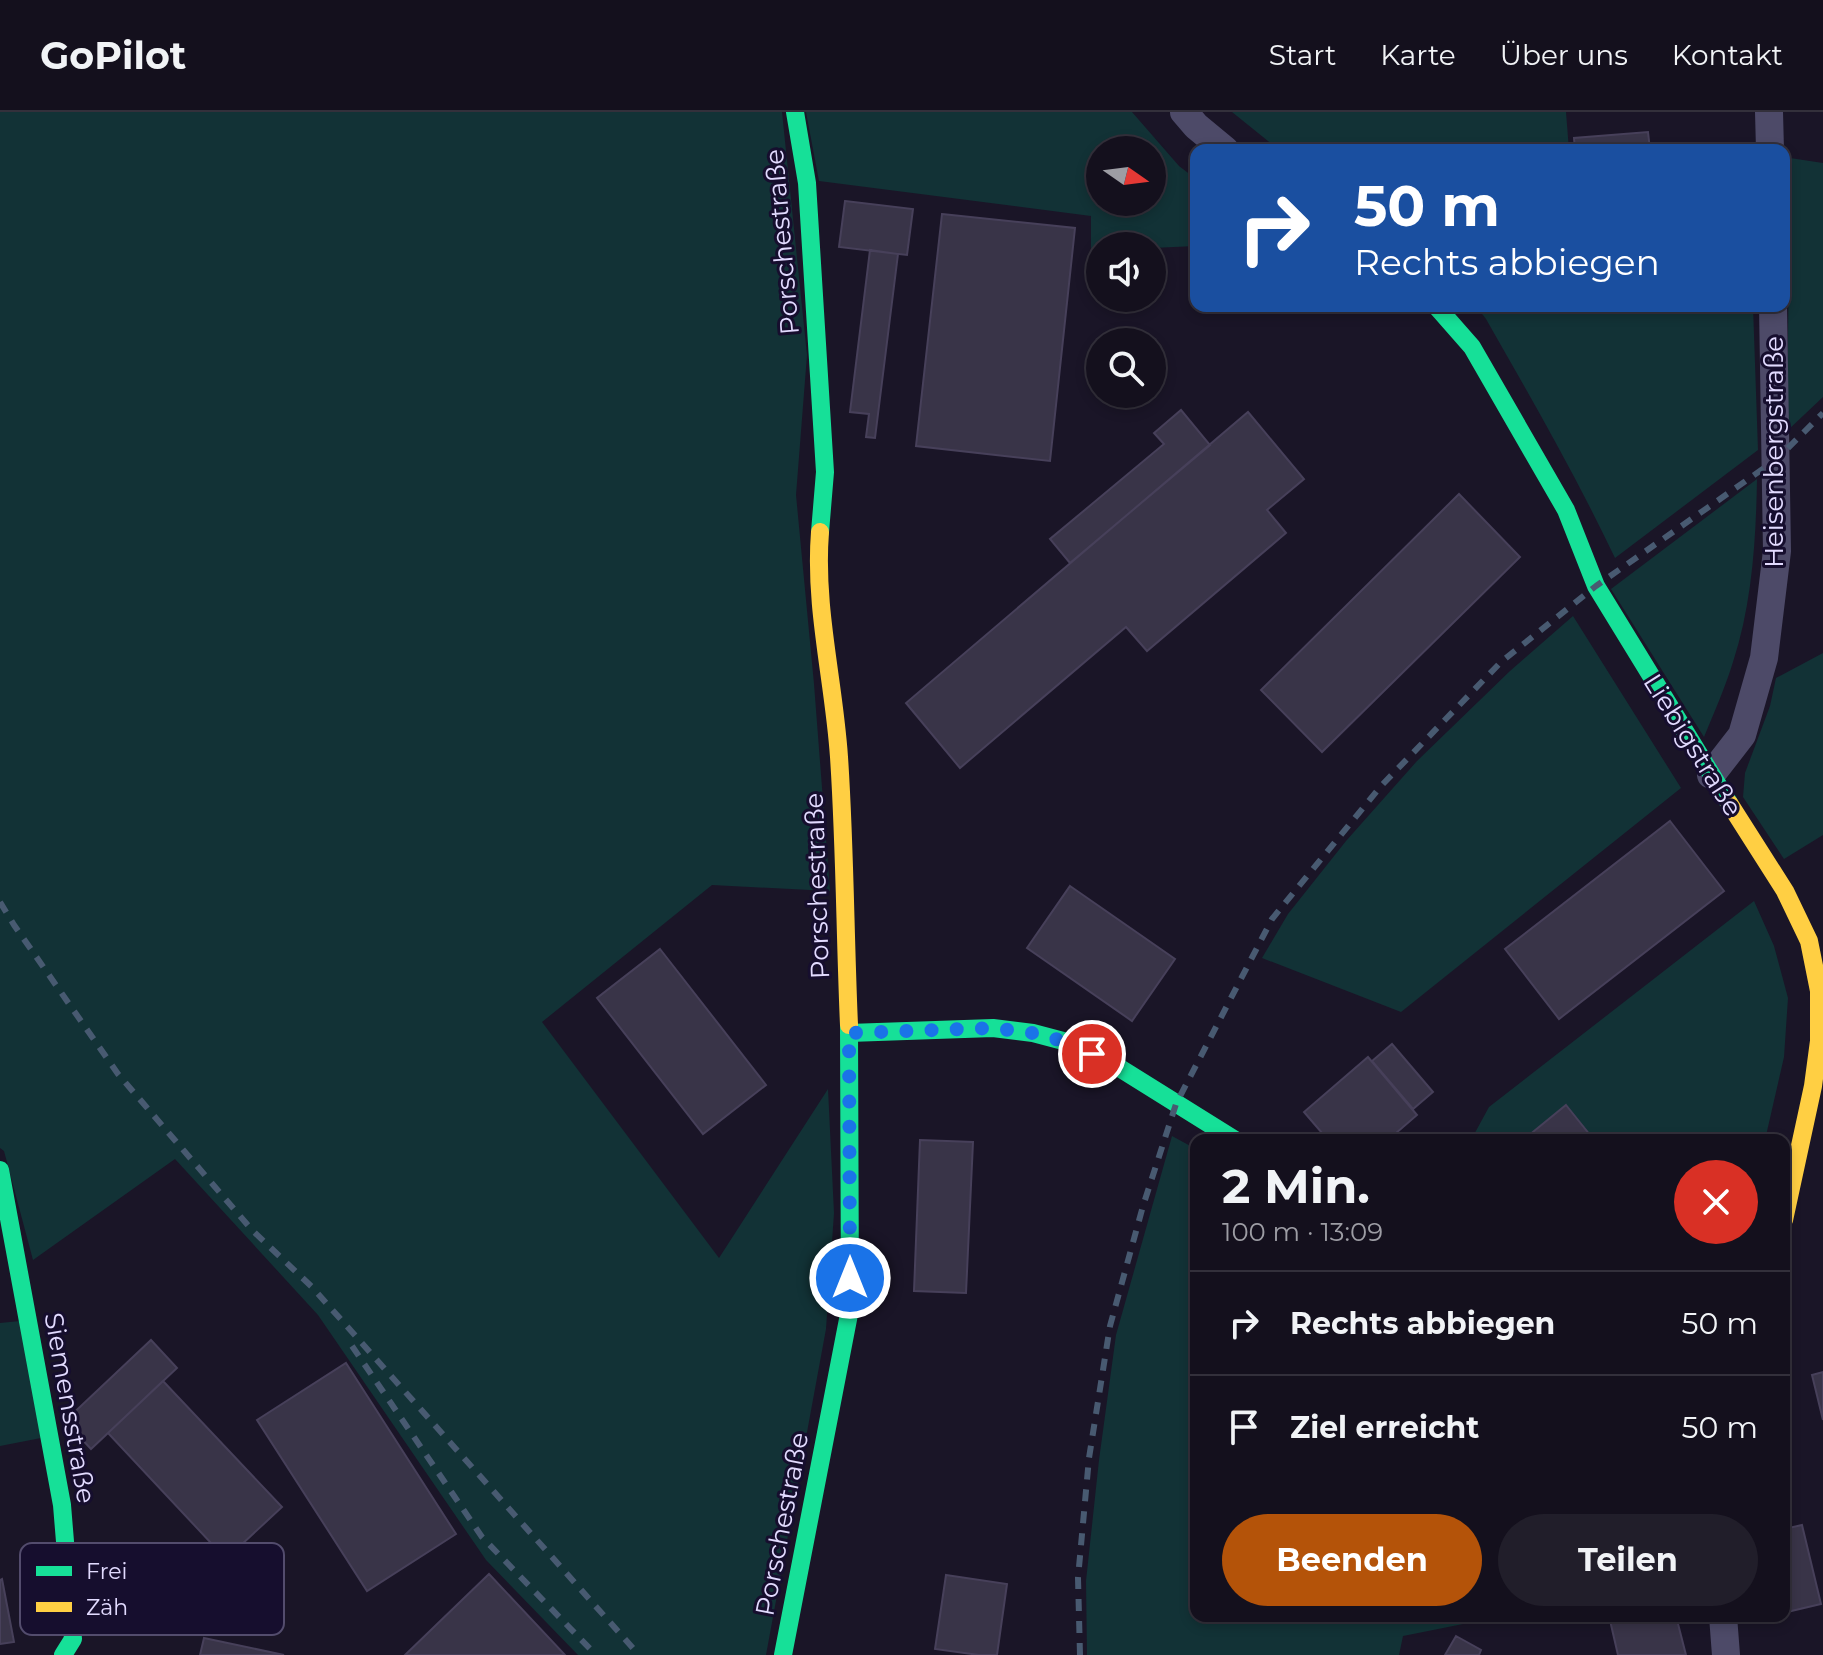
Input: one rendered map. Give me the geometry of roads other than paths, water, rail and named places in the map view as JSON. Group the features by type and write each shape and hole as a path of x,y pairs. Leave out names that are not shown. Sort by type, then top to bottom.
{"street":[{"name":"Porschestraße","path":"783,1655 850,1309 849,1033 839,755 821,614 818,561 825,472 807,183 795,112"},
{"path":"1184,112 1218,144"},
{"path":"1769,112 1770,144"},
{"name":"Liebigstraße","path":"1441,312 1472,347 1509,410 1566,510 1596,586 1785,891 1809,941 1819,991 1819,1041 1813,1086 1790,1191"},
{"name":"Heisenbergstraße","path":"1711,775 1742,735 1764,658 1777,551 1773,312"},
{"path":"849,1033 993,1028 1033,1033 1067,1042 1118,1067 1225,1134"},
{"name":"Siemensstraße","path":"0,1170 62,1505 65,1543"},
{"path":"1723,1622 1726,1655"},
{"name":"Siemensstraße","path":"63,1655 73,1635"}],"railway":[{"path":"1080,1655 1078,1578 1089,1458 1110,1326 1143,1206 1176,1104 1272,919 1381,786 1501,662 1596,586 1777,459 1823,413"},
{"path":"0,902 118,1074 252,1230 312,1287 639,1655"},
{"path":"352,1346 482,1537 596,1655"}]}
